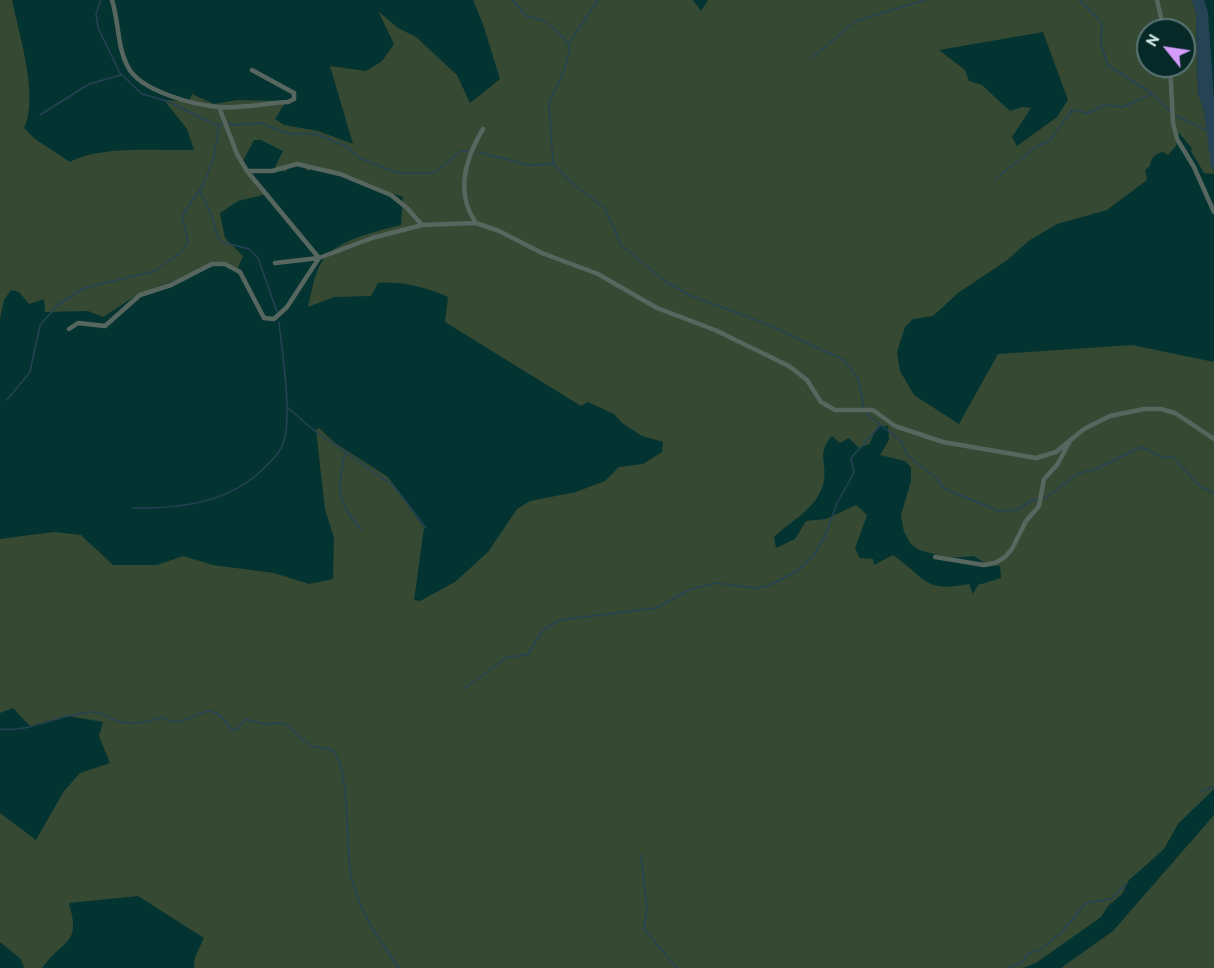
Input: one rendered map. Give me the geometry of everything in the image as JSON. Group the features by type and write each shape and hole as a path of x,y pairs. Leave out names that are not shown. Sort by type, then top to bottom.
{"street":[{"path":"112,0 120,43 128,68 137,78 159,92 219,107 288,102 294,99 295,96 291,91 252,70"},
{"path":"1157,0 1161,18"},
{"path":"1171,78 1173,123 1177,139 1199,177 1214,212"},
{"path":"219,107 232,144 246,171 319,258"},
{"path":"476,223 466,209 464,195 468,154 483,129"},
{"path":"246,171 272,171 297,164 340,174 391,195 408,208 422,225"},
{"path":"274,263 319,258 372,238 422,225 476,223 499,231 542,253 598,274 657,308 715,330 789,366 807,380 821,402 835,410 873,410 895,426 943,442 1036,458 1056,452 1083,429 1110,417 1153,408 1176,413 1214,439"},
{"path":"69,329 78,323 105,326 140,295 218,264 240,272 259,312 264,318 274,319 287,307 319,258"},
{"path":"934,557 984,565 995,563 1005,557 1012,549 1026,521 1039,506 1044,479 1057,465 1071,439"}],"green space":[{"path":"0,0 12,0 23,47 29,83 28,115 24,128 35,139 70,162 97,153 113,151 194,150 187,129 164,100 189,101 192,94 214,104 237,100 282,101 285,103 275,119 284,125 318,131 353,144 330,66 366,71 382,61 394,44 378,11 398,28 416,37 457,75 470,103 500,79 473,0 693,0 701,11 708,0 1192,0 1196,13 1198,94 1204,110 1214,174 1204,173 1191,151 1192,148 1179,133 1176,146 1168,155 1163,152 1152,158 1150,166 1145,170 1147,180 1107,210 1057,224 1030,240 1006,261 958,293 933,316 913,319 905,327 897,352 900,371 914,395 959,424 998,354 1132,345 1214,362 1214,789 1178,824 1164,849 1129,880 1122,894 1108,906 1101,917 1036,963 1023,968 194,968 195,957 204,938 138,896 69,903 73,927 69,940 42,968 24,968 21,959 0,942 0,813 36,840 64,791 80,773 110,763 99,736 103,722 68,716 30,726 13,708 0,713 0,539 54,532 81,535 113,565 157,565 183,556 213,565 274,573 309,584 333,579 334,538 325,509 316,430 319,428 335,443 388,477 424,528 414,600 420,601 455,582 488,552 517,509 530,501 576,492 605,481 619,467 643,464 662,452 663,442 642,436 622,423 614,414 588,402 581,406 445,322 448,297 439,293 405,284 378,283 371,296 334,297 308,307 317,273 327,255 352,240 401,225 403,197 314,167 308,171 300,164 291,165 285,172 275,167 283,151 261,140 254,140 243,161 247,171 267,194 238,201 220,213 225,238 243,256 238,268 227,263 212,262 182,278 140,293 103,317 88,311 45,312 44,299 29,304 19,292 11,290 4,300 0,319","holes":["1043,32 1068,100 1057,117 1017,146 1012,137 1031,108 1022,107 1010,111 982,85 969,81 965,70 939,50","878,426 888,426 889,440 880,455 905,461 911,467 911,481 901,515 904,532 911,544 919,550 948,558 974,556 986,564 1000,566 1001,578 978,585 973,594 969,584 942,586 926,582 893,555 874,565 873,559 860,558 855,549 867,515 856,505 826,519 806,521 795,539 776,548 774,537 809,508 820,493 825,471 824,449 832,436 840,443 849,438 859,448 869,444"]},
{"path":"1214,815 1214,968 1061,968 1113,931"}],"water":[{"path":"1192,0 1204,0 1208,13 1214,100 1214,170 1211,166 1204,110 1198,94 1196,13"}],"waterway":[{"path":"101,0 96,14 98,28 120,73 142,94 167,101 214,124 222,124"},
{"path":"513,0 526,16 543,20 555,29 570,49 564,71 549,103 553,163"},
{"path":"569,43 598,0"},
{"path":"812,58 856,21 925,0"},
{"path":"1079,0 1102,23 1101,44 1108,65 1154,95 1170,112"},
{"path":"40,115 89,84 121,75"},
{"path":"995,179 1036,147 1050,140 1072,110 1088,113 1105,105 1123,107 1152,94"},
{"path":"1175,115 1206,130"},
{"path":"227,123 235,125 261,123 288,134 316,134 348,147 359,158 398,173 434,173 461,151 468,151"},
{"path":"7,400 30,372 40,325 58,305 84,288 155,271 183,251 188,241 182,216 204,183 214,156 219,125"},
{"path":"478,152 529,165 554,164 569,181 605,208 621,245 665,281 689,295 764,323 844,360 858,378 864,407"},
{"path":"200,191 211,213 218,238 225,243 249,249 258,258 277,312"},
{"path":"133,508 188,505 223,495 254,477 278,453 284,441 287,415 286,382 279,322"},
{"path":"286,406 316,432 394,486 426,528"},
{"path":"866,413 902,442 907,455 936,478 945,489 999,511 1016,510 1033,500 1045,498 1079,473 1094,470 1141,447 1164,458 1172,456 1195,482 1214,493"},
{"path":"464,689 507,657 527,655 543,630 560,620 656,608 691,589 716,583 755,588 768,586 799,570 814,555 825,536 837,503 854,473 851,458 880,426"},
{"path":"345,453 341,493 347,510 361,529"},
{"path":"0,729 11,730 34,726 79,713 100,713 117,721 131,723 163,717 176,722 210,711 220,715 232,730 237,729 246,719 263,724 284,723 311,746 332,750 338,760 345,791 352,879 360,904 371,926 399,968"},
{"path":"1199,792 1214,787"},
{"path":"641,855 647,908 644,929 677,968"},
{"path":"1009,968 1023,962 1029,953 1040,950 1061,933 1086,903 1111,899 1126,884"}]}
